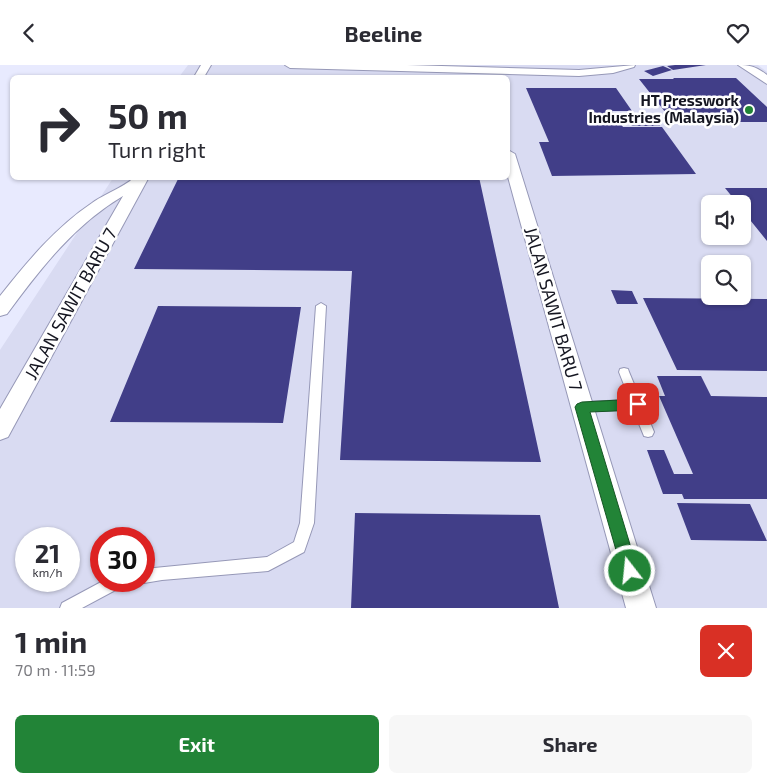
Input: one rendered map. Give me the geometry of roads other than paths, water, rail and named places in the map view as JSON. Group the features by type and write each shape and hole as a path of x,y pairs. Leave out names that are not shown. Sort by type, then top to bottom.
{"street":[{"path":"290,65 596,73 630,65"},
{"path":"743,65 757,72 767,81"},
{"name":"JALAN SAWIT BARU 7","path":"510,162 641,608"},
{"path":"0,309 29,273 69,229 116,193 141,181"},
{"name":"JALAN SAWIT BARU 7","path":"0,430 141,181"}],"lane":[{"path":"155,574 268,564 299,547 307,523 321,306"},
{"path":"624,372 648,432"},
{"path":"582,407 638,404"},
{"path":"67,608 97,592"}],"place":[{"name":"HT Presswork Industries (Malaysia)","path":"749,110"}]}
